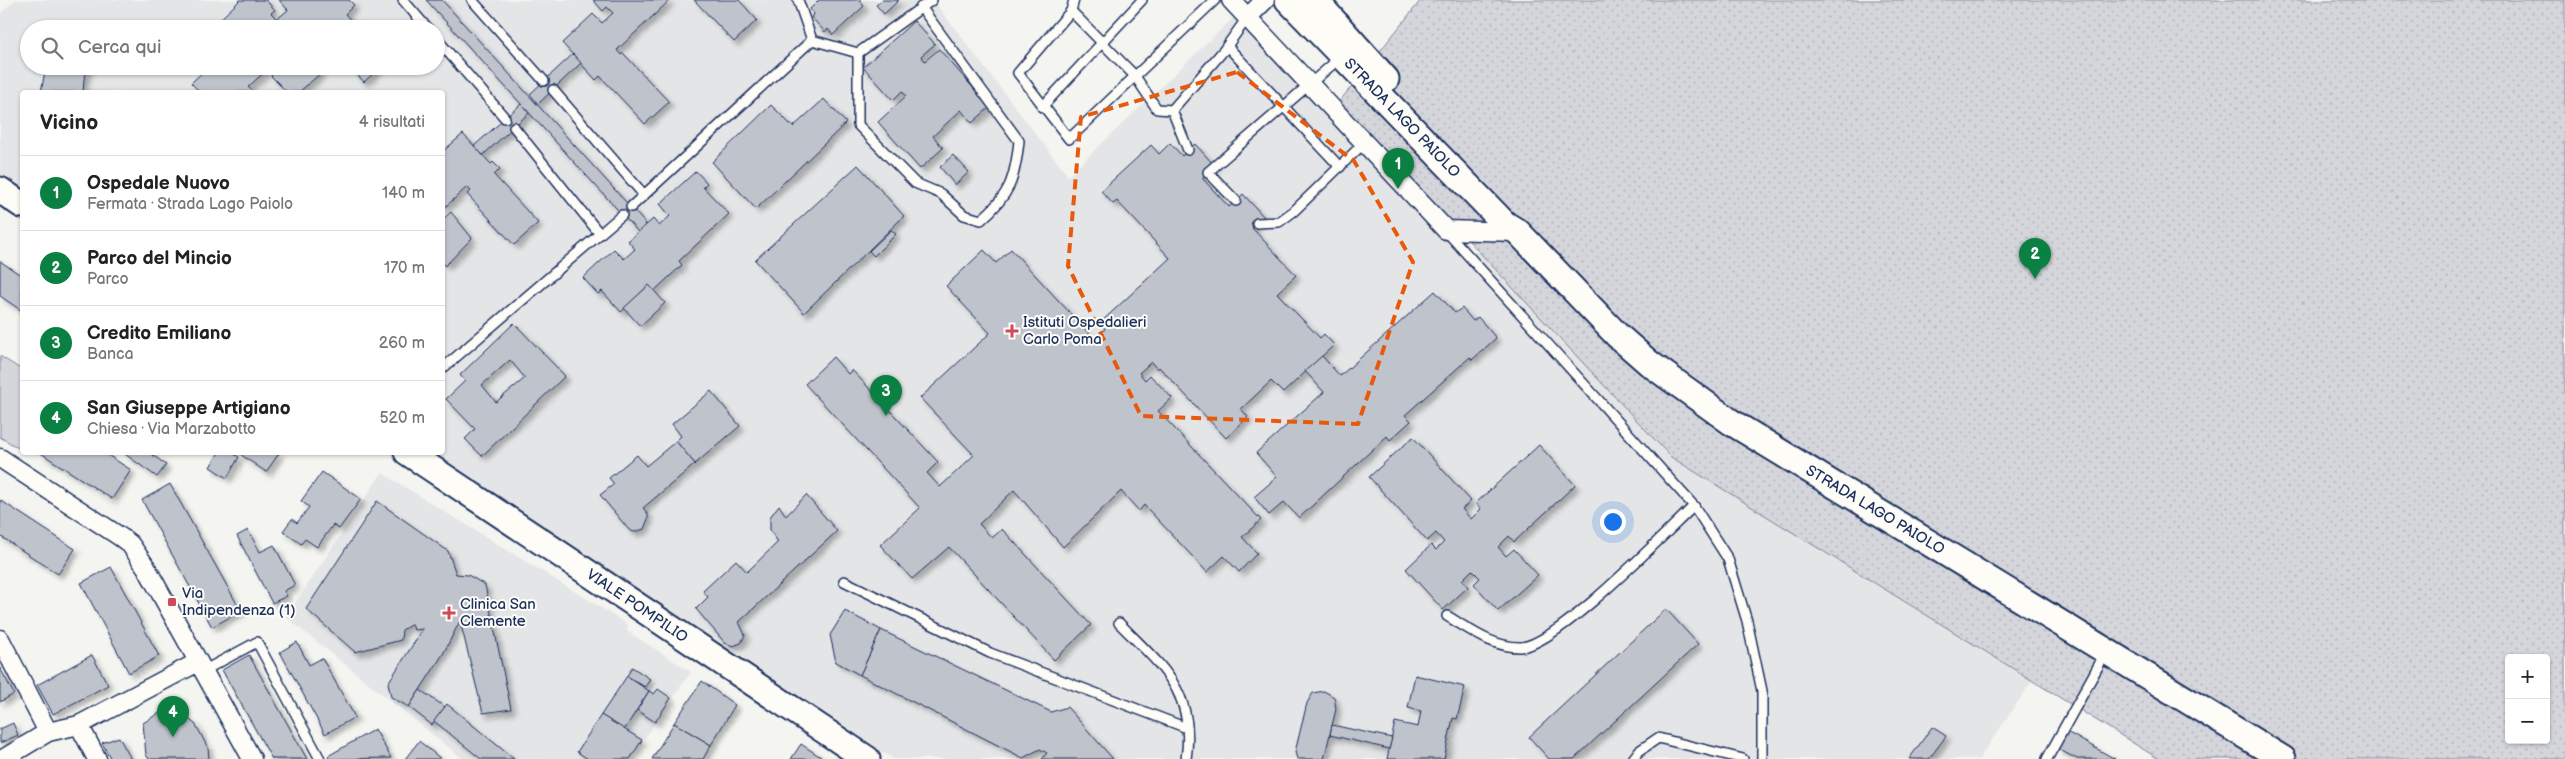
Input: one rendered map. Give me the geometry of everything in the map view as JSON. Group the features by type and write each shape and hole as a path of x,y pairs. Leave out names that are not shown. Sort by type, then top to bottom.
{"street":[{"path":"1231,0 1309,86 1446,230 1518,232"},
{"path":"1247,18 1265,0"},
{"name":"STRADA LAGO PAIOLO","path":"1288,0 1350,52 1510,218 1518,232 1622,340 1649,363 1731,422 2107,650 2274,755"},
{"name":"STRADA LAGO PAIOLO","path":"1315,0 1350,52"},
{"path":"0,190 20,203"},
{"name":"VIALE POMPILIO","path":"411,455 867,759"},
{"path":"0,458 130,544 146,567 197,666 252,759"},
{"path":"0,639 48,732"},
{"path":"3,759 27,753 48,732 79,725 197,666"},
{"path":"79,725 97,759"}],"lane":[{"path":"403,0 420,20"},
{"path":"472,0 544,81"},
{"path":"798,0 812,40"},
{"path":"858,53 932,0"},
{"path":"1074,0 1071,11 1018,73 1042,107 1069,139 1215,0"},
{"path":"1042,107 1142,0"},
{"path":"858,53 858,124 915,183 942,194 964,214 981,220 997,206 1009,189 1016,171 1019,142 921,7"},
{"path":"1071,11 1135,76 1157,109 1172,110"},
{"path":"1172,110 1227,46 1247,18"},
{"path":"812,40 858,53"},
{"path":"631,207 812,40"},
{"path":"1227,46 1340,167"},
{"path":"445,48 505,118"},
{"path":"1236,201 1208,172 1283,106 1350,52"},
{"path":"553,90 644,195"},
{"path":"1172,110 1188,150"},
{"path":"514,127 599,233"},
{"path":"1257,223 1279,222 1294,211 1364,143"},
{"path":"445,366 622,215"},
{"path":"1446,230 1694,506 1728,559 1747,622 1762,691 1762,759"},
{"path":"0,466 125,549 140,570 197,666 243,759"},
{"path":"1448,616 1495,645 1522,647 1537,643 1598,598 1694,506"},
{"path":"844,581 990,653 1187,728"},
{"path":"1119,623 1169,674 1183,701 1189,740 1186,759"},
{"path":"197,666 257,642 320,759"},
{"path":"2047,759 2107,650"},
{"path":"1633,759 1639,751 1658,738 1744,759"}],"highlighted area":[{"path":"1237,72 1354,161 1413,262 1358,424 1141,416 1068,266 1081,117"}],"shaded area":[{"name":"Istituti Ospedalieri Carlo Poma","path":"15,0 933,0 1068,176 1237,14 1455,247 1511,260 2047,659 1979,759 893,759 600,571 436,455 445,455 445,90 20,90 20,191 0,178 0,14"},
{"path":"1421,0 2565,0 2565,759 2159,759 1671,457 1339,102"},
{"path":"0,356 20,369 20,449 0,437"},
{"name":"Clinica San Clemente","path":"382,473 628,625 627,631 691,672 630,759 463,759 286,617"}],"building":[{"path":"240,0 266,0 275,10 271,13 277,19 288,10 279,0 349,0 354,5 345,14 351,20 219,20"},
{"path":"426,0 442,0 646,224 638,232 445,20"},
{"path":"593,0 670,0 617,50 621,55 623,53 669,102 645,124 600,76 596,80 562,43 593,14 602,23 613,13 607,7 603,11"},
{"path":"694,0 739,0 757,20 734,42"},
{"path":"819,0 861,0 864,6 833,35 828,29 825,32 811,17 814,14 810,9"},
{"path":"882,0 899,0 884,14 876,5"},
{"path":"914,21 935,44 921,56 925,61 939,49 990,107 972,123 961,110 933,136 943,148 920,169 878,122 906,96 902,91 893,100 863,67"},
{"path":"573,54 581,63 538,104 530,94"},
{"path":"44,75 86,75 83,90 41,90"},
{"path":"199,75 261,75 248,87 251,90 198,90 191,83"},
{"path":"319,75 301,90 285,90 271,76"},
{"path":"357,75 371,75 364,82"},
{"path":"824,99 846,123 756,209 712,162 771,105 793,127"},
{"path":"521,104 529,113 483,155 474,146"},
{"path":"463,134 491,164 493,162 500,169 494,175 538,223 514,245 467,194 471,191 467,187 445,207 445,149"},
{"path":"1170,143 1182,156 1195,144 1215,166 1202,178 1229,207 1243,194 1264,217 1252,228 1296,275 1277,293 1320,338 1324,334 1334,345 1283,393 1271,381 1241,409 1248,417 1226,438 1159,367 1157,369 1151,362 1139,373 1145,380 1150,375 1172,398 1158,411 1261,520 1242,537 1257,553 1239,572 1224,556 1207,572 1144,505 1139,511 1121,491 1063,547 1014,490 979,524 992,538 1002,529 1091,625 1054,660 949,547 912,579 880,545 920,508 805,384 833,357 848,374 852,370 938,462 927,473 940,487 974,455 920,398 990,333 946,286 984,250 996,263 1011,249 1094,339 1105,329 1100,323 1170,258 1117,201 1113,204 1101,191 1151,145 1159,154"},
{"path":"953,155 969,172 955,185 940,167"},
{"path":"858,165 904,216 804,313 755,260"},
{"path":"696,171 707,183 703,187 729,214 679,261 682,265 654,291 649,285 621,312 602,291 598,294 583,278 614,249 624,259 635,249 628,241 653,219 659,226 670,216 660,204"},
{"path":"451,212 472,238 445,266 445,217"},
{"path":"891,230 896,234 874,256 869,251"},
{"path":"0,261 20,275 20,310 0,296"},
{"path":"649,285 665,303 640,326 624,308"},
{"path":"1435,291 1455,313 1462,308 1473,321 1478,317 1496,338 1472,360 1470,357 1405,415 1411,421 1390,440 1387,436 1299,518 1284,502 1269,515 1254,497 1277,477 1256,453 1324,392 1305,371 1322,356 1340,376"},
{"path":"514,323 565,376 482,456 465,439 475,429 446,399 465,381 460,375","holes":["510,360 525,378 496,402 482,385"]},
{"path":"711,391 740,426 695,464 676,441 681,436 672,424"},
{"path":"1413,437 1471,501 1462,509 1471,519 1481,509 1476,503 1539,445 1575,485 1514,542 1509,536 1498,547 1506,556 1514,549 1538,575 1498,611 1474,584 1480,578 1472,570 1462,580 1468,587 1443,610 1406,569 1431,545 1436,550 1444,542 1436,533 1427,541 1369,477"},
{"path":"676,441 695,464 643,508 648,514 644,529 634,532 629,530 600,495 614,484 609,478 637,455 646,466"},
{"path":"44,455 108,455 131,470 112,499"},
{"path":"126,455 153,455 166,465 157,477"},
{"path":"217,455 236,455 239,457 227,478 210,467"},
{"path":"241,455 278,455 266,472"},
{"path":"322,472 361,499 339,529 333,525 317,547 305,539 301,544 283,531 292,519 297,523 309,507 301,501"},
{"path":"170,484 241,611 212,627 142,500"},
{"path":"806,495 837,531 739,622 745,635 741,643 733,646 725,643 696,609 708,597 703,591 736,560 747,572 778,542 770,530 770,517 779,505 786,516"},
{"path":"0,500 75,549 58,574 0,536"},
{"path":"377,501 448,551 456,574 468,575 485,585 511,709 483,713 460,621 443,654 409,707 391,697 388,683 423,629 414,630 412,624 402,630 401,640 355,652 306,609"},
{"path":"248,530 260,552 274,545 295,585 284,591 287,596 272,603 237,536"},
{"path":"111,567 159,656 129,673 81,583"},
{"path":"1666,609 1698,644 1574,759 1549,759 1529,737"},
{"path":"845,611 881,630 860,675 836,662 830,635"},
{"path":"881,630 1051,712 1067,707 1113,759 1042,759 1047,753 1040,749 1023,758 860,675"},
{"path":"297,642 309,665 322,658 355,717 325,734 280,652"},
{"path":"92,655 108,685 53,714 37,685"},
{"path":"249,655 307,759 272,759 222,670"},
{"path":"632,667 650,679 645,687 627,676"},
{"path":"0,668 14,694 0,702"},
{"path":"1415,675 1465,687 1457,719 1453,718 1444,759 1387,759 1395,722 1418,727 1421,711 1408,708"},
{"path":"627,676 649,691 624,730 601,715"},
{"path":"702,681 735,705 711,745 674,723"},
{"path":"658,689 671,698 655,722 637,710 649,691 654,694"},
{"path":"420,690 445,707 432,725 409,707"},
{"path":"1324,691 1334,697 1336,709 1324,759 1297,759 1295,752 1307,703 1313,693"},
{"path":"447,704 514,759 481,759 434,721"},
{"path":"172,705 196,725 208,748 209,759 149,759 146,755 143,723"},
{"path":"601,715 642,740 630,759 588,759 577,752"},
{"path":"13,723 18,735 0,743 0,729"},
{"path":"674,723 711,745 703,759 652,759"},
{"path":"1332,725 1392,738 1389,749 1330,735"},
{"path":"1932,727 1946,736 1929,759 1909,759"},
{"path":"375,729 391,758 329,759 328,756"},
{"path":"2067,732 2115,759 2077,759 2058,749"},
{"path":"119,737 131,759 111,759 102,743"},
{"path":"419,741 441,759 405,759"},
{"path":"801,744 824,759 791,759"}],"place":[{"name":"Ospedale Nuovo","path":"1398,189"},
{"name":"Parco del Mincio","path":"2035,279"},
{"name":"Istituti Ospedalieri Carlo Poma","path":"1012,331"},
{"name":"Credito Emiliano","path":"886,416"},
{"name":"Via Indipendenza (1)","path":"172,602"},
{"name":"Clinica San Clemente","path":"449,613"},
{"name":"San Giuseppe Artigiano","path":"173,737"}]}
